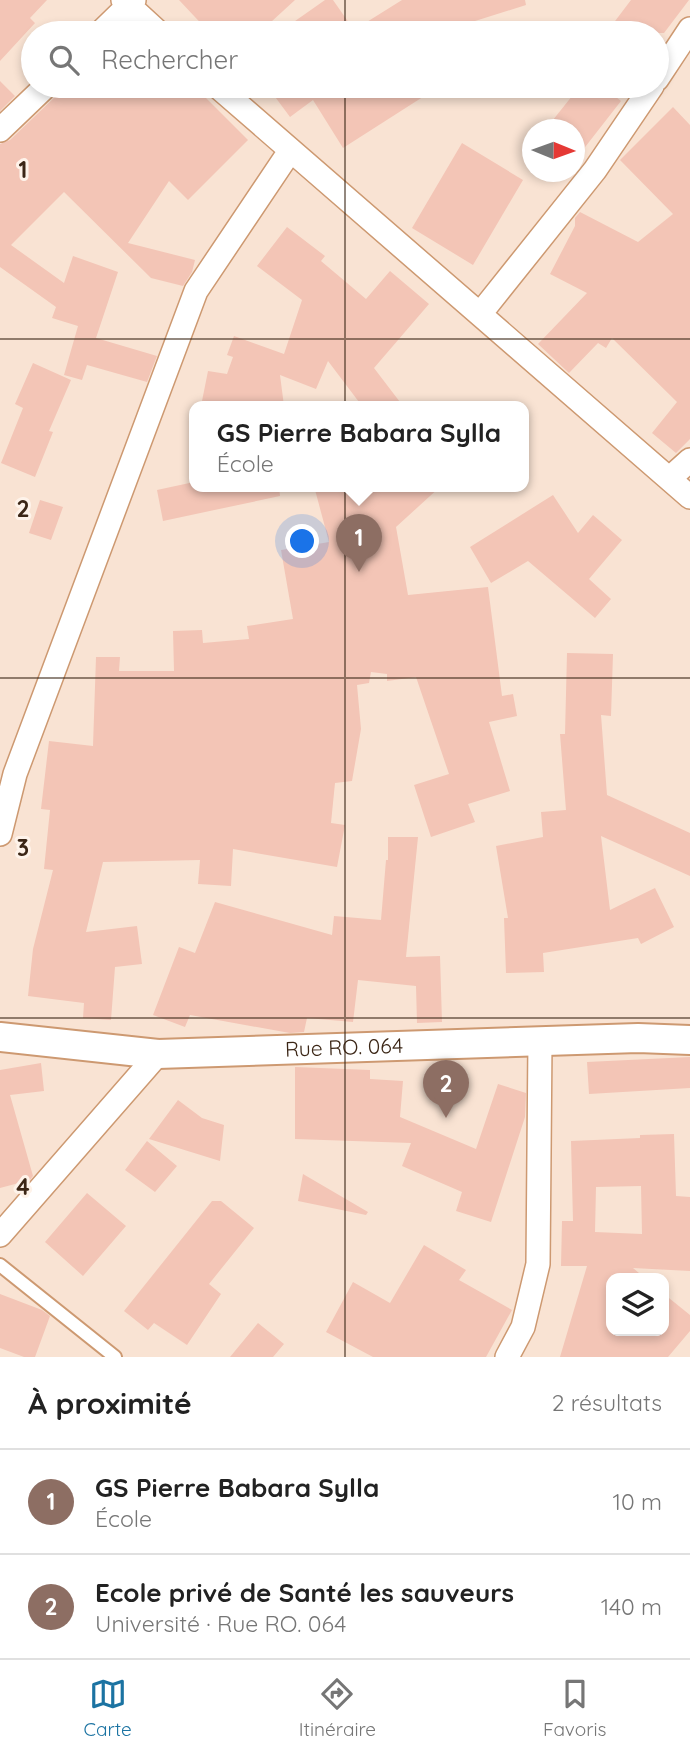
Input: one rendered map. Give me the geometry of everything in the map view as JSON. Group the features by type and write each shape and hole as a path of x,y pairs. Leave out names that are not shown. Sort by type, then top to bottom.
{"street":[{"path":"111,21 128,2 147,21"},
{"path":"669,61 690,29"},
{"path":"0,130 33,98"},
{"path":"230,98 690,497"},
{"path":"480,314 595,170 644,98"},
{"path":"0,834 15,774 196,291 289,151"},
{"path":"670,478 690,460"},
{"name":"Rue RO. 064","path":"0,1037 158,1054 638,1038 690,1040"},
{"path":"507,1357 523,1327 538,1264 540,1041"},
{"path":"0,1236 158,1054"}],"lane":[{"path":"0,1265 115,1357"}],"building":[{"path":"0,0 47,0 30,18 33,21 21,21 21,38 0,61"},
{"path":"179,0 295,0 272,21 199,21"},
{"path":"325,0 333,0 348,21 295,21"},
{"path":"402,0 525,0 526,5 475,21 368,21"},
{"path":"631,0 689,0 669,26 669,21 615,21"},
{"path":"0,81 15,96 0,111"},
{"path":"54,98 206,98 248,140 188,200 169,181 128,243 195,260 192,272 183,286 151,278 64,192 11,245 64,283 73,256 118,272 96,338 157,356 147,382 87,365 82,380 64,375 78,326 52,318 56,307 0,267 0,144 10,140"},
{"path":"276,98 421,98 343,148 313,100 290,117"},
{"path":"570,98 617,98 621,101 585,147 585,119 554,119"},
{"path":"673,107 690,125 690,439 676,453 652,433 677,402 612,338 606,348 598,343 569,373 538,344 587,293 550,274 580,212 638,242 673,214 620,160"},
{"path":"462,143 522,179 473,265 412,228"},
{"path":"287,227 325,256 321,261 366,299 390,271 429,304 374,368 399,401 358,401 328,361 316,389 280,375 283,401 202,401 208,371 227,374 233,357 227,355 234,336 284,354 302,300 257,266"},
{"path":"33,363 71,380 49,431 53,432 35,477 1,463 23,408 15,404"},
{"path":"189,483 189,492 280,492 280,496 163,521 157,490"},
{"path":"316,492 434,492 396,527 408,595 488,587 502,696 513,694 517,716 489,722 510,791 468,804 475,822 431,837 414,785 449,774 416,677 387,681 387,674 371,672 369,683 357,685 361,729 352,781 335,783 331,823 345,825 337,867 233,849 231,886 198,884 200,860 103,862 86,932 137,926 142,964 115,967 111,1020 83,1018 84,1003 28,996 33,949 53,870 44,869 50,810 41,809 49,741 93,746 96,657 120,657 119,671 174,671 173,631 202,630 203,643 249,639 247,626 293,619 281,550 329,542"},
{"path":"553,495 578,533 593,515 622,540 589,579 611,599 595,618 528,561 491,583 470,547"},
{"path":"40,500 63,507 51,540 29,533"},
{"path":"567,653 613,654 611,716 601,715 607,795 690,833 690,876 601,836 610,910 655,888 674,927 641,944 638,938 543,953 544,972 506,973 504,918 508,918 496,846 543,837 541,812 566,810 560,734 565,734"},
{"path":"388,837 418,837 406,957 440,956 442,1022 417,1023 416,986 358,980 353,1022 307,1018 304,1032 290,1033 190,1015 185,1027 153,1015 179,947 195,953 215,902 332,935 334,916 381,920"},
{"path":"690,1057 690,1088 589,1094 587,1062"},
{"path":"41,1063 44,1091 10,1095 33,1176 30,1180 0,1188 0,1070"},
{"path":"295,1067 370,1070 370,1079 403,1081 400,1117 476,1149 498,1084 526,1093 525,1117 491,1222 456,1211 462,1192 402,1166 411,1143 295,1139"},
{"path":"178,1100 202,1118 224,1125 220,1161 149,1139"},
{"path":"674,1134 676,1196 690,1197 690,1271 633,1268 639,1273 606,1273 606,1336 669,1336 669,1298 690,1315 690,1331 668,1357 560,1357 587,1266 561,1266 562,1221 573,1221 571,1141 640,1138 640,1135","holes":["641,1186 642,1234 595,1232 596,1187"]},
{"path":"147,1141 177,1166 155,1192 125,1170"},
{"path":"303,1174 368,1212 366,1215 298,1201"},
{"path":"87,1193 126,1226 83,1276 45,1242"},
{"path":"212,1201 221,1201 254,1228 209,1284 221,1294 187,1345 154,1323 148,1330 124,1311"},
{"path":"424,1245 466,1270 459,1280 512,1310 486,1357 373,1357 326,1332 353,1282 390,1303"},
{"path":"0,1294 42,1310 50,1316 35,1357 24,1357 0,1348"},
{"path":"258,1323 284,1344 273,1357 230,1357"}],"place":[{"name":"GS Pierre Babara Sylla","path":"359,572"},
{"name":"Ecole privé de Santé les sauveurs","path":"446,1118"}]}
